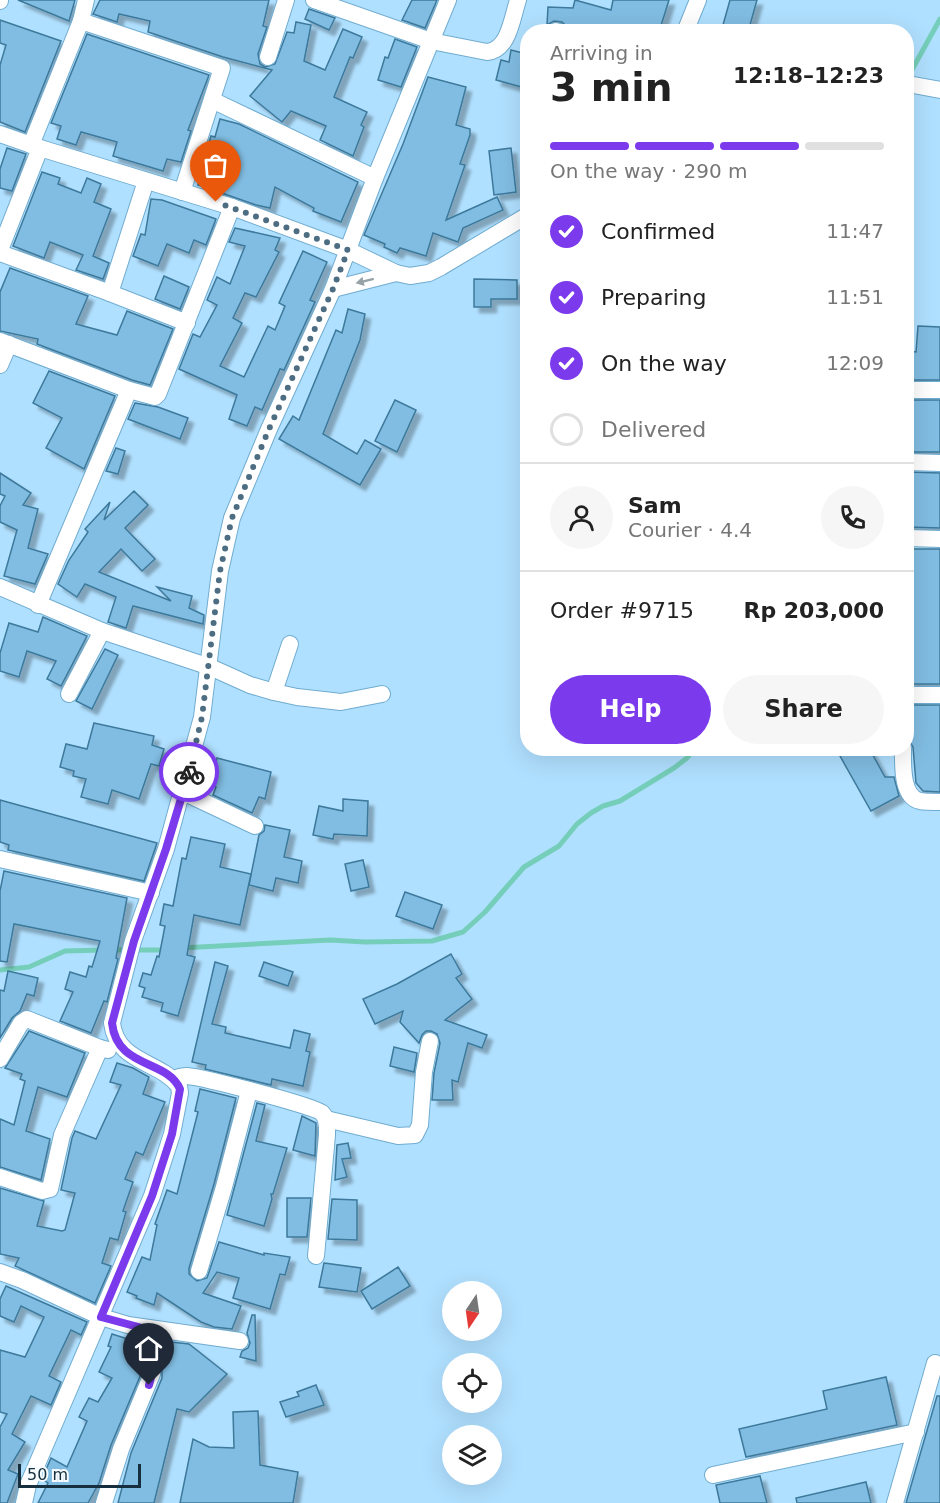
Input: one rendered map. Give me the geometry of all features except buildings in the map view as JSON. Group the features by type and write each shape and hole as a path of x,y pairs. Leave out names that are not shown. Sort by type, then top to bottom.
{"street":[{"path":"86,0 81,21 0,252 187,323"},
{"path":"268,57 286,0"},
{"path":"314,0 431,41 487,52 494,51 502,45 518,0"},
{"path":"24,1503 28,1485 152,1196 172,1134 180,1093 179,1086 174,1079 130,1054 118,1044 112,1023 134,941 183,792 202,717 210,667 220,571 232,518 269,429 333,289 375,178 448,0"},
{"path":"688,24 698,0"},
{"path":"81,21 221,66 223,70 182,192"},
{"path":"914,85 940,90"},
{"path":"212,100 375,178"},
{"path":"0,134 146,182 232,207 348,250 396,273 410,276 429,273 520,220"},
{"path":"110,294 146,182"},
{"path":"0,365 5,343 129,390 155,397 187,323 232,207"},
{"path":"333,289 396,273"},
{"path":"38,605 129,390"},
{"path":"914,390 940,390"},
{"path":"914,462 940,463"},
{"path":"914,538 940,539"},
{"path":"0,587 102,631 210,667 250,685 274,692 341,702 382,694"},
{"path":"69,694 102,631"},
{"path":"274,692 291,644"},
{"path":"914,695 940,695"},
{"path":"904,756 908,792 919,801 940,802"},
{"path":"183,792 255,826"},
{"path":"0,859 151,893"},
{"path":"0,1059 21,1023 27,1019 100,1048 130,1054"},
{"path":"326,1119 398,1136 415,1135 420,1125 424,1072 430,1041"},
{"path":"0,1177 42,1191 50,1188 62,1135 100,1048"},
{"path":"174,1079 190,1076 313,1108 322,1113 326,1119 327,1135 316,1256"},
{"path":"199,1271 249,1091"},
{"path":"1,1275 22,1280 101,1317 146,1329 240,1341"},
{"path":"104,1503 121,1449 152,1374 144,1356 146,1329"},
{"path":"895,1503 935,1363"},
{"path":"713,1475 916,1432"}],"waterway":[{"path":"914,66 940,19"},
{"path":"181,948 330,940 432,941 463,932 485,912 524,867 559,846 577,824 591,813 603,806 620,801 674,768 689,756"},
{"path":"0,970 29,967 65,951 103,950"},
{"path":"112,950 166,950"}],"way so far":[{"path":"189,772 202,717 210,667 220,571 232,518 348,250 216,202"}],"route":[{"path":"149,1385 152,1374 144,1356 143,1347 146,1329 101,1317 152,1196 172,1134 180,1089 174,1079 130,1054 118,1044 112,1023 134,941 166,849 189,772"}]}
